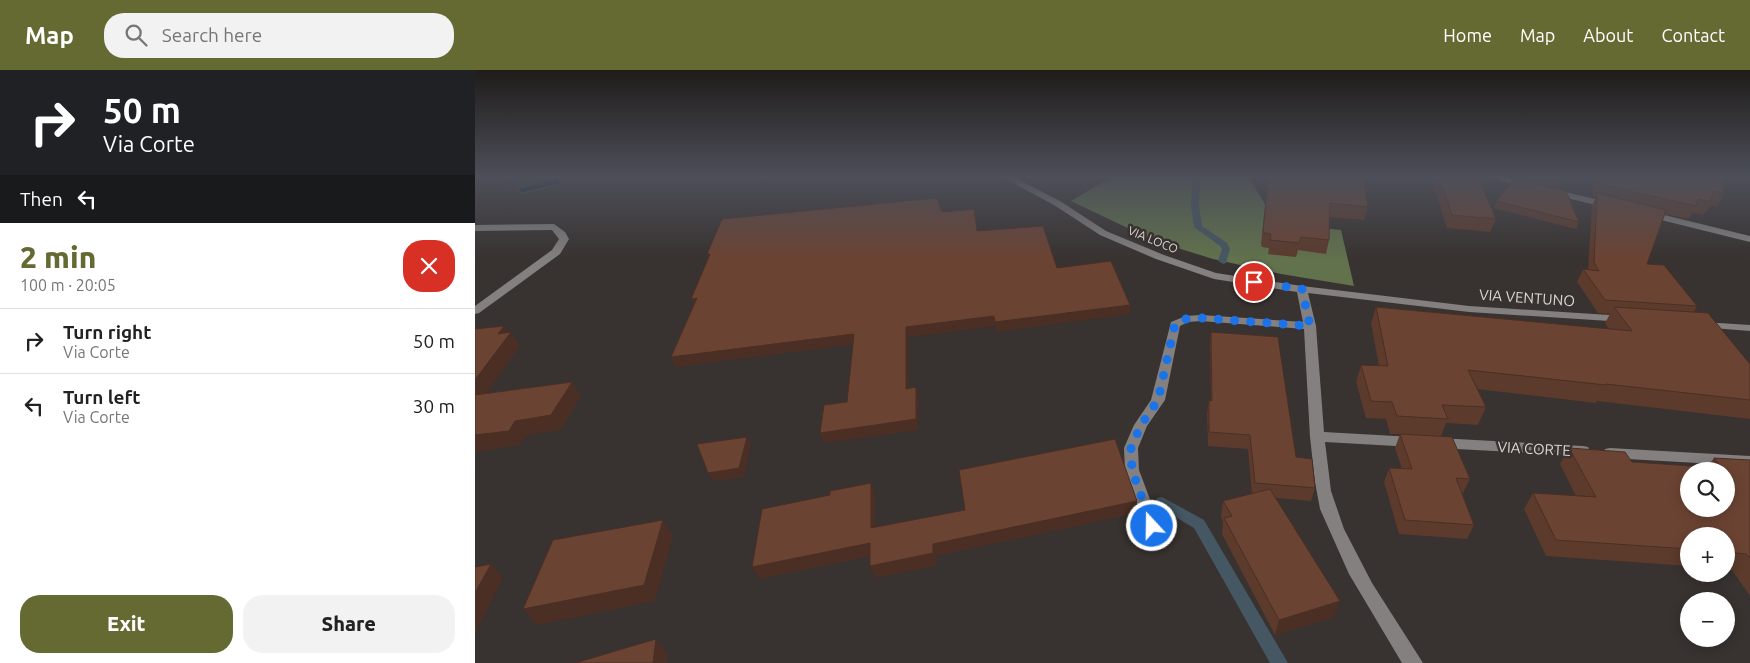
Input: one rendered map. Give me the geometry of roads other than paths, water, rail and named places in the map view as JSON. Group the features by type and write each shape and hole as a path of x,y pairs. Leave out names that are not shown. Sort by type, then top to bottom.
{"street":[{"name":"VIA LOCO","path":"1058,205 1103,233 1214,276 1302,289"},
{"path":"1606,205 1616,207"},
{"path":"1635,212 1750,239"},
{"path":"475,228 554,227 562,234 564,239 556,252 475,311"},
{"name":"VIA VENTUNO","path":"1302,289 1469,309 1632,320"},
{"path":"1302,289 1310,326 1317,437 1323,485 1328,507 1342,543 1376,607 1413,663"},
{"path":"1152,526 1132,470 1131,448 1141,425 1158,400 1175,324 1186,319 1201,318 1310,326"},
{"path":"1691,324 1750,328"},
{"name":"VIA CORTE","path":"1317,437 1750,461"}],"waterway":[{"path":"1195,205 1198,227 1224,245 1226,249 1223,261"},
{"path":"1162,502 1199,524 1279,663"}]}
